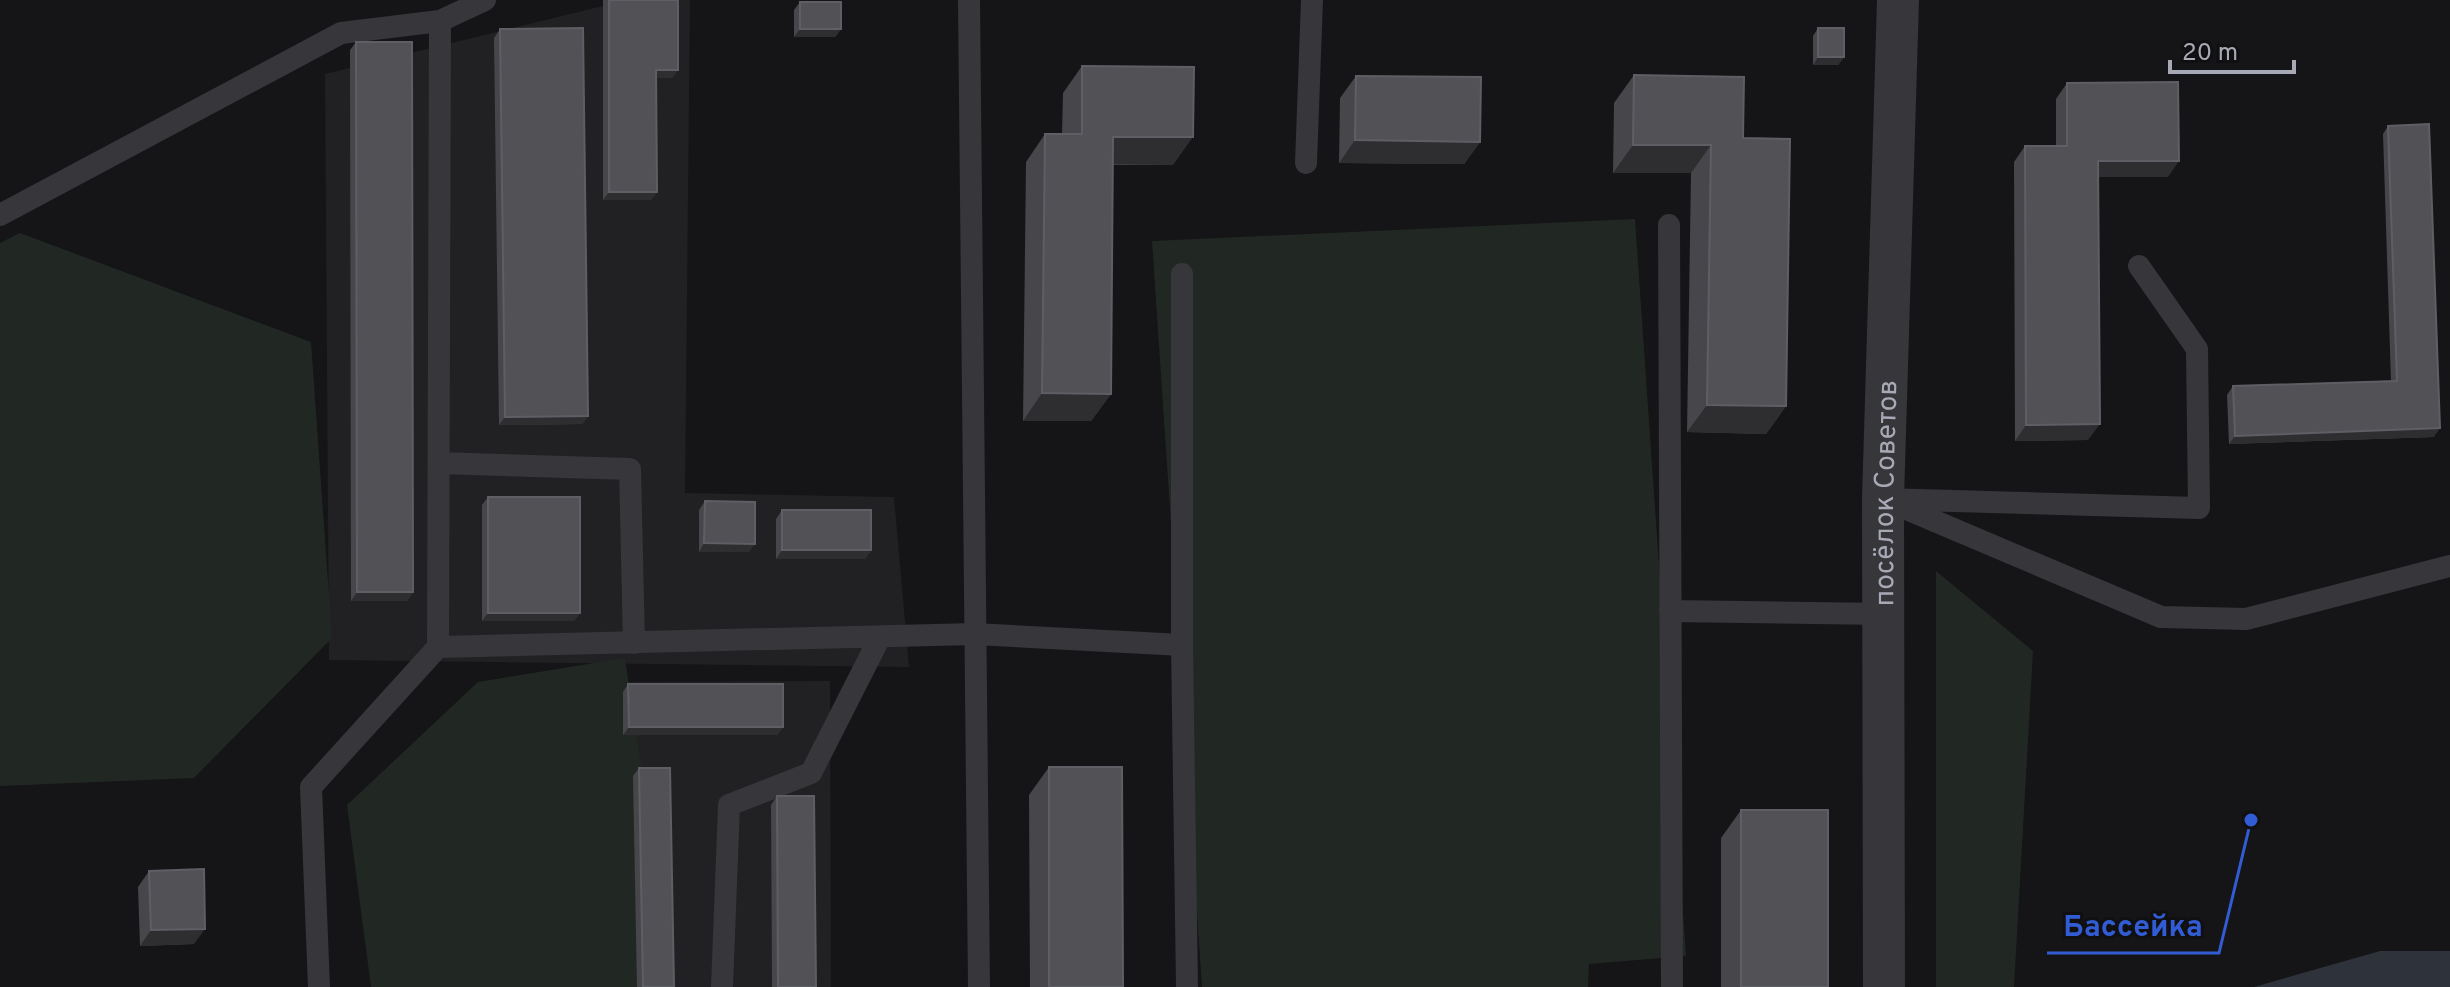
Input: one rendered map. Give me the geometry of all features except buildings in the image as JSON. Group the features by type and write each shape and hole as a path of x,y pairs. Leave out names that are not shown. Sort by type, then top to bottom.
{"street":[{"name":"посёлок Советов","path":"1884,987 1883,499 1898,0"}],"lane":[{"path":"0,215 341,33 440,21 485,0"},
{"path":"969,0 979,987"},
{"path":"1306,163 1312,0"},
{"path":"319,987 311,787 438,647 440,21"},
{"path":"1669,225 1672,987"},
{"path":"1883,499 2199,508 2197,349 2139,266"},
{"path":"1182,274 1182,645 1187,987"},
{"path":"439,463 630,469 634,643"},
{"path":"1883,499 2161,617 2246,619 2450,566"},
{"path":"1670,611 1884,614"},
{"path":"438,647 974,634 1182,645"},
{"path":"722,987 729,805 811,773 880,637"}],"shaded area":[{"path":"627,0 690,0 685,493 894,497 909,667 329,660 325,74"},
{"path":"1635,219 1686,956 1589,964 1588,987 1202,987 1152,241"},
{"path":"20,233 311,342 332,638 194,778 0,786 0,243"},
{"path":"1936,571 2033,651 2014,987 1936,987"},
{"path":"625,658 674,987 371,987 347,805 478,682"},
{"path":"830,681 831,987 611,987 610,682"},
{"path":"2380,951 2450,951 2450,987 2254,987"}],"place":[{"name":"Бассейка","path":"2251,820"}]}
